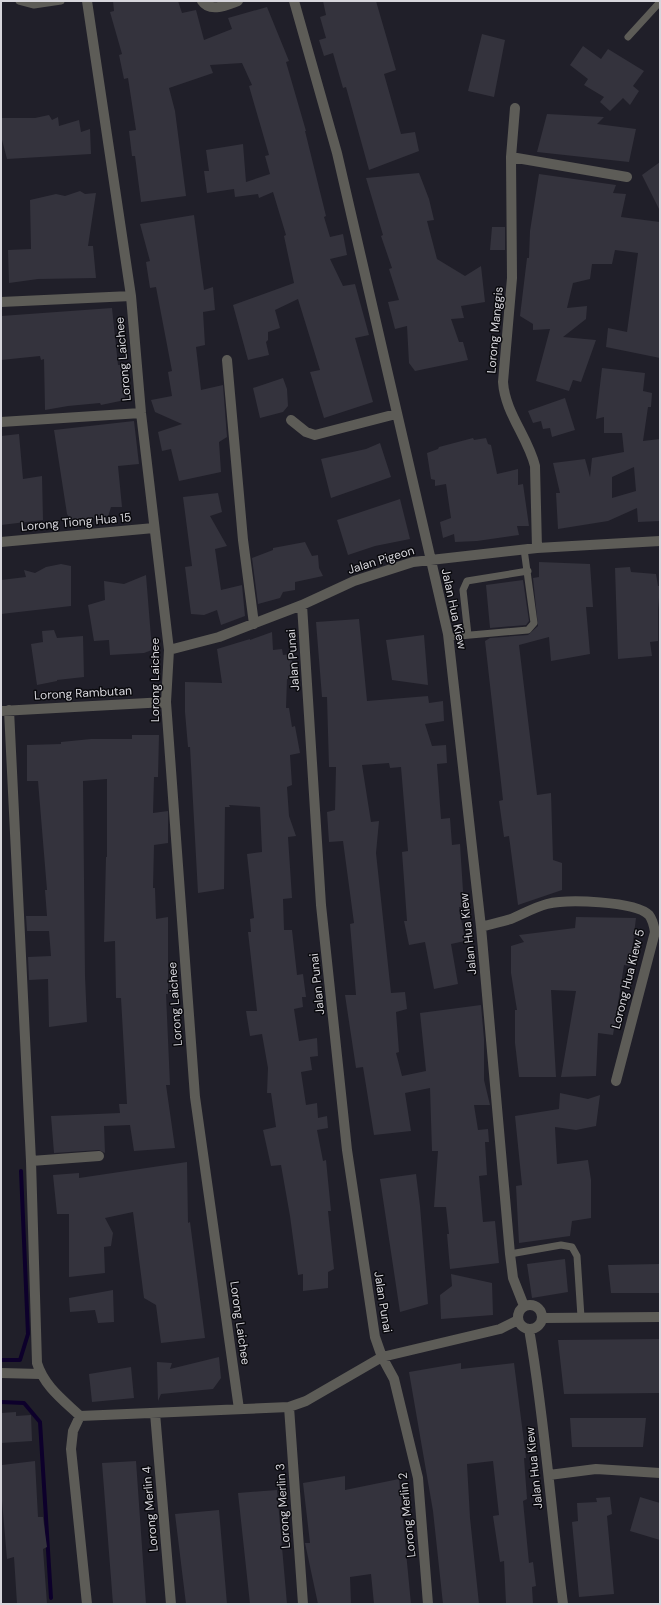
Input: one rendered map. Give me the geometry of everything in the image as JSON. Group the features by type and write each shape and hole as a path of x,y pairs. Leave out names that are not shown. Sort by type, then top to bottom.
{"street":[{"name":"Lorong Laichee","path":"87,1 131,296 141,414 170,650 166,702 195,1097 239,1409"},
{"path":"202,1 205,5 213,7 238,1"},
{"name":"Jalan Hua Kiew","path":"294,1 337,153 448,637 481,927 510,1254 513,1278 524,1306"},
{"name":"Lorong Manggis","path":"515,108 511,157 512,278 503,382 504,395 532,453 535,466 537,548"},
{"path":"511,157 627,177"},
{"path":"1,302 131,296"},
{"path":"227,360 243,540 254,624"},
{"path":"1,422 141,414"},
{"path":"291,420 306,432 315,435 396,414"},
{"name":"Lorong Tiong Hua 15","path":"1,542 154,528"},
{"name":"Jalan Pigeon","path":"170,650 219,637 302,605 354,581 413,562 537,548 660,542"},
{"name":"Jalan Punai","path":"302,605 321,905 347,1150 375,1337 382,1357"},
{"name":"Lorong Rambutan","path":"5,710 166,702"},
{"path":"5,710 30,1161 37,1363 40,1374 48,1386 80,1416 289,1406 306,1401 382,1357 500,1329 518,1320"},
{"name":"Lorong Hua Kiew 5","path":"481,927 510,919 547,904 568,901 607,903 637,909 649,915 655,932 616,1081"},
{"path":"30,1161 99,1156"},
{"path":"535,1305 541,1310 543,1318 537,1328 529,1329 522,1326 518,1320 519,1312 524,1306 535,1305"},
{"path":"543,1318 660,1318"},
{"name":"Jalan Hua Kiew","path":"529,1329 549,1476 563,1604"},
{"name":"Lorong Merlin 2","path":"382,1357 394,1379 418,1478 428,1604"},
{"path":"1,1374 40,1374"},
{"name":"Lorong Merlin 3","path":"289,1406 303,1604"},
{"name":"Lorong Merlin 4","path":"155,1413 171,1604"},
{"path":"80,1416 73,1432 71,1449 87,1604"},
{"path":"549,1476 596,1469 660,1473"}],"lane":[{"path":"19,1 34,5 61,1"},
{"path":"628,37 660,2"},
{"path":"448,637 528,630 532,626 534,623 524,550"},
{"path":"468,635 464,585 471,579 528,571"},
{"path":"510,1254 561,1245 572,1248 578,1256 581,1317"}],"building":[{"path":"113,1 178,1 182,13 196,10 204,40 232,29 228,18 267,7 289,61 286,62 306,131 326,216 324,217 330,237 343,234 347,255 330,259 343,286 355,284 369,335 355,338 373,402 324,418 310,372 320,370 298,299 275,310 280,328 268,332 268,340 266,342 269,355 248,360 233,305 294,283 284,236 286,235 273,192 259,198 258,194 235,197 234,189 207,193 204,171 209,171 206,150 243,144 246,182 270,174 265,156 269,155 249,86 252,85 242,63 210,65 213,73 169,88 175,111 186,196 141,202 135,156 132,156 129,131 136,130 128,78 124,79 119,55 122,54 110,12 114,11"},
{"path":"323,1 376,1 396,70 384,74 401,134 415,132 419,151 369,170 346,87 343,88 333,53 324,56 319,40 326,38 320,17 326,15"},
{"path":"482,34 505,40 494,97 468,91"},
{"path":"583,46 601,59 608,49 644,71 633,86 639,91 630,105 623,98 610,111 600,102 604,97 584,85 588,79 570,65"},
{"path":"547,114 604,117 597,124 636,129 629,162 537,152"},
{"path":"49,115 52,120 58,117 59,126 79,120 81,132 90,129 91,154 7,159 1,136 1,118 35,118"},
{"path":"660,162 660,211 642,175"},
{"path":"419,173 429,199 434,220 427,221 437,259 465,276 481,266 485,302 461,306 464,318 451,319 459,342 463,342 468,360 415,371 409,363 407,326 395,329 388,302 399,300 389,269 392,268 381,236 383,235 366,178"},
{"path":"539,174 616,185 613,193 626,194 621,217 660,222 660,358 606,347 608,328 627,332 638,253 615,250 612,264 592,264 590,279 573,283 567,308 587,306 586,319 563,337 596,340 581,382 573,380 569,391 536,381 550,329 533,330 533,324 520,316 527,258 529,258 530,231"},
{"path":"80,191 85,194 96,193 88,246 93,246 96,278 38,279 9,283 8,250 31,249 30,200 56,194 65,196"},
{"path":"194,215 204,290 213,287 215,310 203,312 205,345 196,347 201,390 223,385 227,437 219,442 221,472 179,481 171,449 162,451 158,432 182,424 155,412 151,400 172,396 168,372 172,371 156,287 150,288 146,262 150,261 140,224"},
{"path":"492,227 505,227 505,250 490,250"},
{"path":"112,308 118,365 122,365 125,400 101,405 100,403 45,410 44,359 41,360 40,356 1,360 1,316"},
{"path":"602,368 645,373 643,391 652,393 651,407 648,407 643,441 660,439 660,521 638,522 637,508 608,521 558,529 556,493 560,493 553,463 585,459 590,477 592,458 624,452 622,433 604,433 604,417 596,419","holes":["634,467 636,491 612,498 612,477"]},
{"path":"283,378 287,389 288,406 283,412 260,418 253,388"},
{"path":"565,398 575,430 552,437 550,428 543,429 541,421 533,423 528,411"},
{"path":"134,421 139,464 118,466 122,507 111,507 108,517 71,521 67,514 54,430"},
{"path":"19,434 23,479 42,476 43,520 1,525 1,436"},
{"path":"473,438 474,440 486,438 488,444 491,445 497,474 518,469 518,485 523,484 529,526 517,526 519,535 477,541 455,542 454,534 443,538 440,522 451,518 446,484 435,486 435,480 431,479 427,453 438,449 439,447"},
{"path":"380,443 391,477 331,498 321,459 366,449"},
{"path":"218,493 222,512 210,516 227,546 215,549 221,590 242,585 245,616 221,625 217,610 204,615 191,614 185,567 192,566 183,497"},
{"path":"400,499 410,539 375,546 348,555 337,520"},
{"path":"305,542 312,556 318,555 319,568 323,576 295,582 295,590 283,592 280,598 258,604 252,558 273,550 273,548"},
{"path":"539,562 590,564 593,607 586,607 590,654 551,661 549,637 519,645 537,795 551,793 553,860 562,863 562,890 518,905 509,836 504,837 499,801 503,800 485,641 490,638 528,635 538,626 533,578 539,577"},
{"path":"61,564 71,566 71,606 1,614 1,580 26,577 24,570 35,573 46,567"},
{"path":"630,567 631,572 656,574 658,586 660,586 658,641 650,642 652,656 618,659 615,568"},
{"path":"146,575 152,650 144,653 110,655 109,640 94,641 88,605 105,600 104,581 124,584"},
{"path":"523,580 529,621 526,625 490,628 486,585"},
{"path":"359,619 367,701 428,696 429,703 443,701 444,721 425,724 432,746 446,745 447,763 437,764 441,819 450,818 452,845 460,844 464,907 459,907 465,941 451,944 458,984 434,989 425,942 409,945 404,921 407,921 402,852 408,851 401,767 390,768 389,763 362,765 371,822 379,821 376,853 391,993 405,992 407,1009 396,1012 399,1052 396,1053 402,1076 426,1071 420,1013 481,1005 484,1039 484,1080 490,1105 474,1105 478,1130 488,1129 489,1142 485,1142 487,1175 479,1176 483,1222 495,1221 499,1263 450,1269 447,1234 449,1234 446,1207 434,1207 438,1151 432,1151 430,1088 405,1093 411,1131 374,1135 363,1067 356,1068 345,995 356,995 350,924 354,923 343,841 329,842 327,812 335,810 336,767 329,767 327,697 322,697 316,622"},
{"path":"54,630 57,638 83,636 84,677 57,680 37,685 31,644 43,642 42,631"},
{"path":"272,632 273,650 282,649 283,655 291,654 294,679 287,679 286,708 289,708 292,727 295,726 300,753 290,755 292,785 287,787 289,816 296,836 288,837 292,898 283,899 284,930 292,930 297,975 303,974 306,997 302,997 303,1007 294,1009 299,1041 317,1038 318,1056 310,1057 312,1070 301,1072 306,1105 317,1103 318,1118 327,1116 328,1128 317,1130 323,1161 326,1160 331,1211 328,1211 334,1269 328,1272 328,1288 303,1291 303,1274 298,1275 281,1165 271,1166 263,1130 276,1127 271,1093 267,1093 268,1068 262,1034 250,1036 246,1011 257,1011 248,932 251,932 250,919 254,918 247,854 262,852 260,807 229,805 230,807 225,807 224,889 198,893 190,747 188,747 185,712 185,682 222,683 217,649"},
{"path":"424,635 428,685 392,680 386,640"},
{"path":"132,735 159,735 158,777 154,777 153,813 168,811 168,843 154,845 153,888 155,888 156,919 168,917 168,994 166,994 170,1085 166,1085 175,1148 134,1151 130,1125 104,1126 105,1153 99,1150 54,1153 51,1116 120,1113 119,1104 127,1104 121,998 116,998 115,941 104,942 107,857 107,779 83,781 85,976 87,1022 49,1027 48,979 29,980 28,957 51,956 49,931 27,931 26,916 47,916 45,890 47,890 38,781 27,781 27,745 61,744 61,742 91,739 132,739"},
{"path":"576,917 636,918 630,966 624,965 613,1035 598,1033 596,1076 561,1077 576,991 551,990 556,1077 519,1077 515,1043 515,1010 517,1010 511,973 511,946 524,942 519,935 575,928"},
{"path":"560,1093 588,1099 600,1095 596,1126 576,1130 555,1127 557,1164 588,1160 591,1180 591,1218 572,1221 570,1236 519,1243 516,1186 522,1185 515,1116 559,1109"},
{"path":"187,1162 188,1223 190,1222 205,1338 161,1343 156,1305 144,1298 133,1212 105,1218 113,1233 111,1246 104,1247 105,1273 69,1277 69,1214 57,1214 53,1175 79,1173 79,1178"},
{"path":"416,1174 428,1304 400,1312 380,1179"},
{"path":"565,1259 568,1292 532,1298 527,1264"},
{"path":"660,1264 660,1293 611,1293 608,1265"},
{"path":"451,1274 492,1283 493,1315 441,1319 440,1295 452,1286"},
{"path":"113,1290 114,1322 98,1323 95,1310 70,1312 69,1298"},
{"path":"660,1339 659,1393 564,1394 558,1340"},
{"path":"219,1357 221,1378 213,1389 161,1394 158,1401 157,1362 172,1363 170,1369"},
{"path":"461,1363 461,1369 514,1363 526,1458 524,1458 527,1499 523,1501 529,1563 533,1562 536,1586 532,1587 533,1604 506,1604 504,1561 500,1562 493,1516 499,1515 493,1461 467,1464 470,1518 479,1604 443,1604 433,1511 409,1372"},
{"path":"131,1367 134,1398 92,1402 89,1374"},
{"path":"16,1412 16,1416 31,1415 32,1441 1,1443 1,1413"},
{"path":"570,1418 646,1418 643,1447 572,1447"},
{"path":"35,1461 38,1517 43,1517 47,1547 43,1549 47,1604 17,1604 14,1557 7,1559 2,1501 2,1465"},
{"path":"136,1461 146,1604 113,1604 102,1463"},
{"path":"345,1476 345,1490 399,1479 411,1604 374,1604 371,1574 350,1577 351,1604 318,1604 305,1543 310,1543 303,1483"},
{"path":"277,1490 287,1604 250,1604 238,1493"},
{"path":"610,1497 612,1514 607,1516 614,1594 579,1597 572,1522 578,1521 577,1503 597,1502 596,1498"},
{"path":"640,1497 660,1503 660,1540 630,1531"},
{"path":"219,1510 227,1604 186,1604 175,1514"}],"waterway":[{"path":"1,1360 20,1360 28,1334 21,1171"},
{"path":"1,1402 24,1403 40,1422 51,1598"}]}
